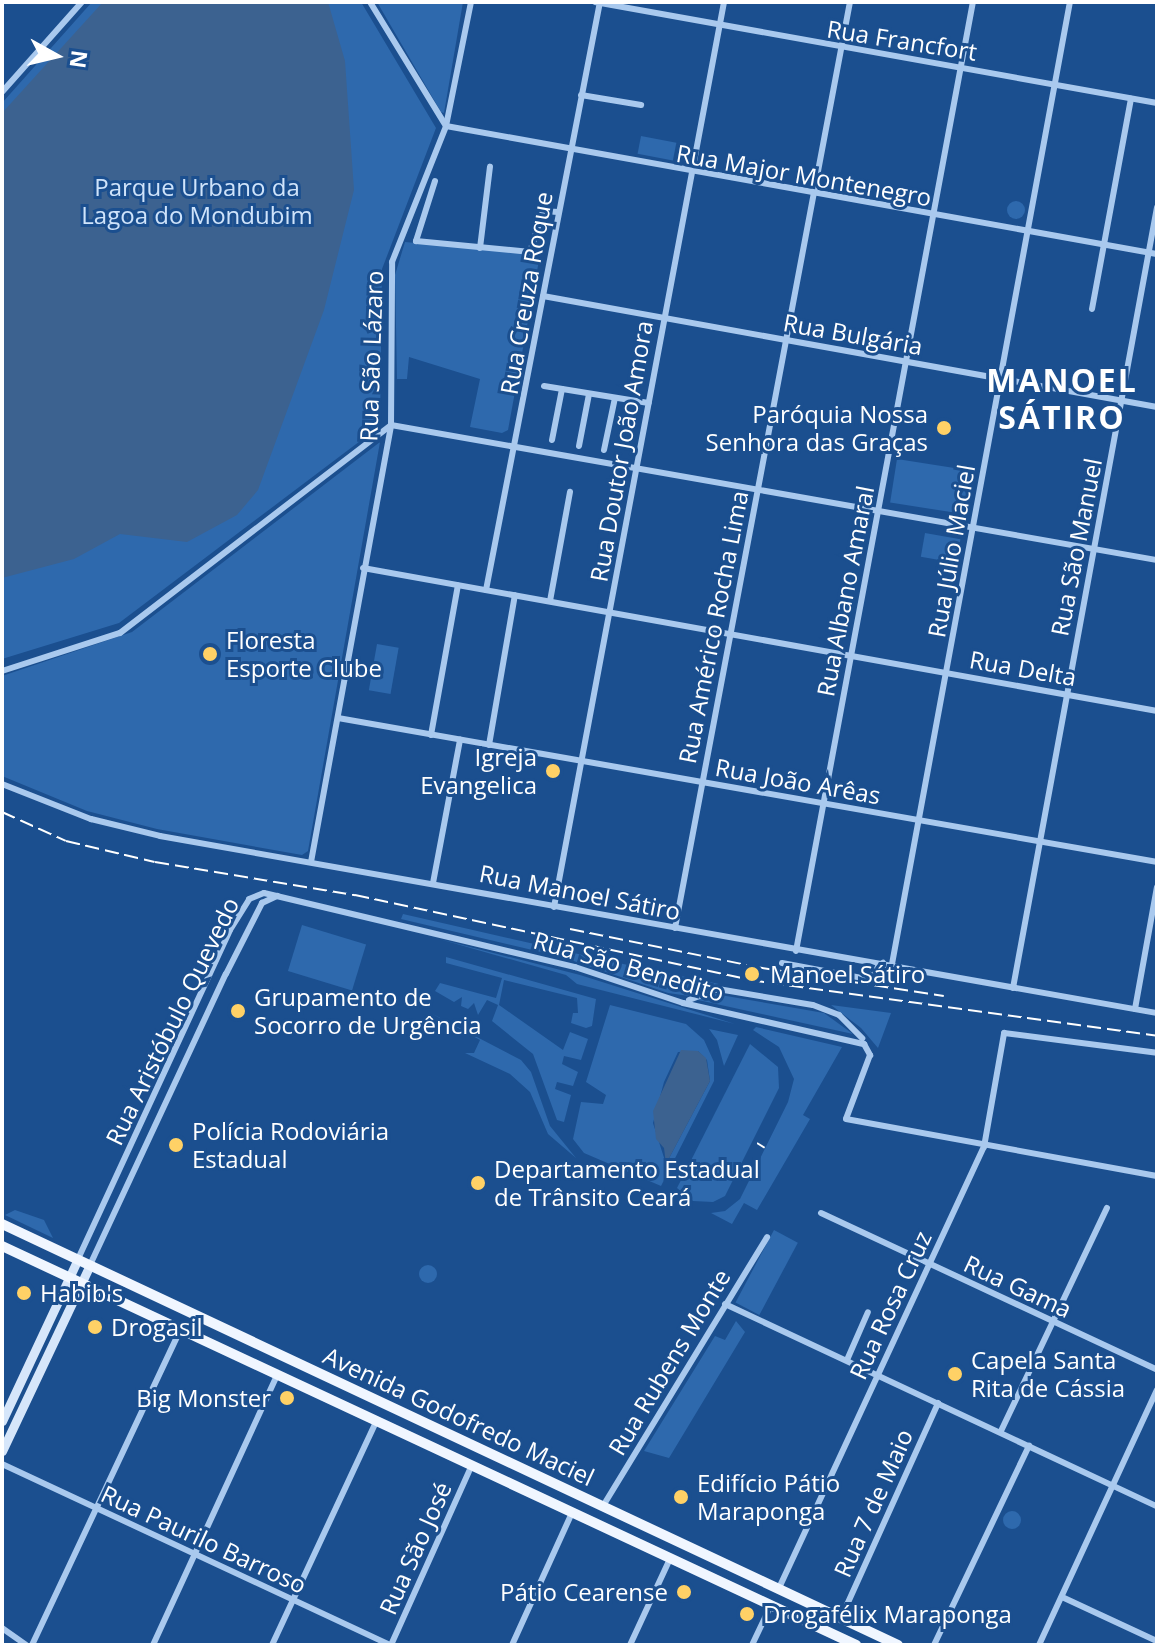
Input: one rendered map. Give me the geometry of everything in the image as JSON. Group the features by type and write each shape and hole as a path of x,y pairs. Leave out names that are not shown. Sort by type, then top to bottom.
{"main road":[{"name":"Avenida Godofredo Maciel","path":"2,1224 898,1645"},
{"name":"Avenida Godofredo Maciel","path":"2,1246 856,1645"},
{"path":"2,1421 78,1259"},
{"path":"2,1451 90,1265"},
{"path":"202,1341 210,1321"},
{"path":"246,1361 254,1342"},
{"path":"707,1576 715,1559"},
{"path":"729,1586 737,1569"}],"street":[{"path":"2,91 82,2"},
{"path":"370,2 446,126"},
{"name":"Rua São Lázaro","path":"311,862 391,425 392,262 446,126 471,2"},
{"name":"Rua Francfort","path":"598,2 840,49 960,67 1157,103"},
{"name":"Rua Creuza Roque","path":"486,590 598,2"},
{"name":"Rua Doutor João Amora","path":"554,907 724,2"},
{"name":"Rua Américo Rocha Lima","path":"675,928 850,2"},
{"name":"Rua Albano Amaral","path":"796,951 973,2"},
{"name":"Rua Júlio Maciel","path":"892,964 1070,2"},
{"path":"581,95 641,105"},
{"path":"1092,309 1131,99"},
{"name":"Rua Major Montenegro","path":"446,126 691,174 1157,254"},
{"path":"480,248 490,167"},
{"path":"435,181 415,240 532,252 543,211 558,212"},
{"name":"Rua São Manuel","path":"1013,988 1091,548 1124,401 1157,207"},
{"name":"Rua Bulgária","path":"543,296 1157,407"},
{"path":"544,386 649,403"},
{"path":"552,440 562,389"},
{"path":"579,446 589,394"},
{"path":"604,450 615,398"},
{"path":"2,671 120,633 391,425 880,508 1157,560"},
{"path":"550,601 570,492"},
{"name":"Rua Delta","path":"363,568 1157,711"},
{"path":"431,735 458,585"},
{"path":"489,745 515,595"},
{"name":"Rua João Arêas","path":"338,718 1157,862"},
{"path":"433,883 460,740"},
{"name":"Rua Manoel Sátiro","path":"2,784 117,827 796,951 892,964 1157,1013"},
{"path":"1135,1009 1157,887"},
{"name":"Rua Aristóbulo Quevedo","path":"78,1259 213,968 249,899 259,893 277,896"},
{"name":"Rua Aristóbulo Quevedo","path":"90,1265 226,974 262,903 277,896"},
{"name":"Rua São Benedito","path":"277,896 575,967 683,1003 864,1044 870,1055 846,1119 984,1147 1157,1176"},
{"path":"782,963 862,978 883,963"},
{"path":"213,968 226,974"},
{"path":"689,1000 718,989 813,1005 839,1015 862,1038"},
{"name":"Rua Rosa Cruz","path":"779,1588 984,1147 1002,1037 1009,1031 1157,1053"},
{"path":"1001,1431 1055,1323 1082,1255 1107,1208"},
{"name":"Rua Gama","path":"821,1213 1157,1370"},
{"name":"Rua Rubens Monte","path":"603,1506 767,1237"},
{"path":"725,1304 1157,1506"},
{"path":"847,1360 868,1312"},
{"path":"32,1645 180,1330"},
{"path":"153,1645 277,1376"},
{"path":"1039,1645 1157,1390"},
{"name":"Rua 7 de Maio","path":"841,1618 938,1403"},
{"path":"272,1645 376,1422"},
{"path":"934,1645 1029,1446"},
{"name":"Rua Paurilo Barroso","path":"2,1464 391,1645"},
{"name":"Rua São José","path":"391,1645 471,1467"},
{"path":"512,1645 572,1513"},
{"path":"630,1645 670,1559"},
{"path":"1062,1597 1157,1641"},
{"path":"752,1645 771,1605"},
{"path":"2,1628 26,1645"}],"green space":[{"name":"Parque Urbano da Lagoa do Mondubim","path":"92,2 361,2 436,128 382,269 380,426 119,623 2,659 2,103"},
{"path":"377,2 463,2 444,113 441,112"},
{"path":"641,136 676,143 673,161 638,154"},
{"path":"1012,201 1020,201 1025,210 1023,217 1012,219 1007,214 1007,206"},
{"path":"405,242 540,255 508,430 502,433 470,427 480,379 409,357 407,379 397,379 395,275"},
{"name":"Floresta Esporte Clube","path":"380,442 308,851 302,855 157,829 87,811 2,776 2,676 132,632"},
{"path":"897,459 975,471 968,515 890,502"},
{"path":"925,533 960,539 956,563 921,557"},
{"path":"377,644 399,648 391,694 369,690"},
{"path":"403,914 719,984 689,996 668,993 562,957 401,919"},
{"path":"302,925 366,945 352,990 288,971"},
{"path":"439,939 580,975 735,1024 577,984 566,975"},
{"path":"446,957 596,999 592,1026 586,1028 571,1023 573,1013 578,1013 577,998 504,980 499,1005 563,1050 570,1032 588,1039 581,1060 564,1056 562,1064 578,1072 573,1086 557,1082 555,1089 571,1095 564,1122 557,1120 533,1054 492,1021 498,1005 487,1000 478,1015 474,1003 468,1009 461,1006 462,997 454,1002 435,991 440,983 496,998 502,978 446,963"},
{"path":"709,993 824,1013 853,1034 698,1000"},
{"path":"610,1005 686,1024 704,1040 714,1062 714,1081 661,1186 584,1153 573,1139 581,1102 603,1104 606,1095 586,1082","holes":["698,1051 707,1060 710,1081 666,1164 653,1123 664,1082 678,1052"]},
{"path":"831,1005 891,1013 878,1048 861,1028"},
{"path":"427,1011 521,1060 531,1072 550,1126 576,1158 548,1134 530,1092 510,1074 465,1053 474,1053 480,1040"},
{"path":"756,1027 842,1047 803,1115 810,1119 757,1210 744,1203 732,1224 711,1213 725,1211 740,1199 788,1102 794,1079 779,1047 753,1030"},
{"path":"709,1029 738,1035 724,1066 717,1040"},
{"path":"750,1044 778,1067 779,1088 725,1196 713,1202 693,1201 677,1188"},
{"path":"15,1210 44,1220 53,1238 5,1215"},
{"path":"774,1230 798,1243 759,1315 736,1302"},
{"path":"424,1265 432,1265 437,1274 435,1281 424,1283 419,1278 419,1270"},
{"path":"736,1321 745,1332 669,1458 644,1451 715,1336 725,1340"},
{"path":"1008,1511 1016,1511 1021,1520 1019,1527 1008,1529 1003,1524 1003,1516"}],"shaded area":[{"name":"Parque Urbano da Lagoa do Mondubim","path":"103,2 328,2 345,61 354,190 324,310 258,490 237,515 187,542 120,534 74,559 2,578 2,113"},
{"path":"681,1050 698,1051 706,1058 710,1081 666,1164 664,1148 656,1139 653,1111"}],"railway":[{"path":"2,812 66,841 155,862 355,895 750,980 1157,1036"},
{"path":"570,929 756,967 944,996"},
{"path":"757,1143 765,1148"}],"place":[{"name":"Paróquia Nossa Senhora das Graças","path":"944,428"},
{"name":"Floresta Esporte Clube","path":"210,654"},
{"name":"Igreja Evangelica","path":"553,771"},
{"name":"Manoel Sátiro","path":"752,974"},
{"name":"Grupamento de Socorro de Urgência","path":"238,1011"},
{"name":"Polícia Rodoviária Estadual","path":"176,1145"},
{"name":"Departamento Estadual de Trânsito Ceará","path":"478,1183"},
{"name":"Habib's","path":"24,1293"},
{"name":"Drogasil","path":"95,1327"},
{"name":"Capela Santa Rita de Cássia","path":"955,1374"},
{"name":"Big Monster","path":"287,1398"},
{"name":"Edifício Pátio Maraponga","path":"681,1497"},
{"name":"Pátio Cearense","path":"684,1592"},
{"name":"Drogafélix Maraponga","path":"747,1614"}],"district":[{"name":"MANOEL SÁTIRO","path":"1062,400"}]}
